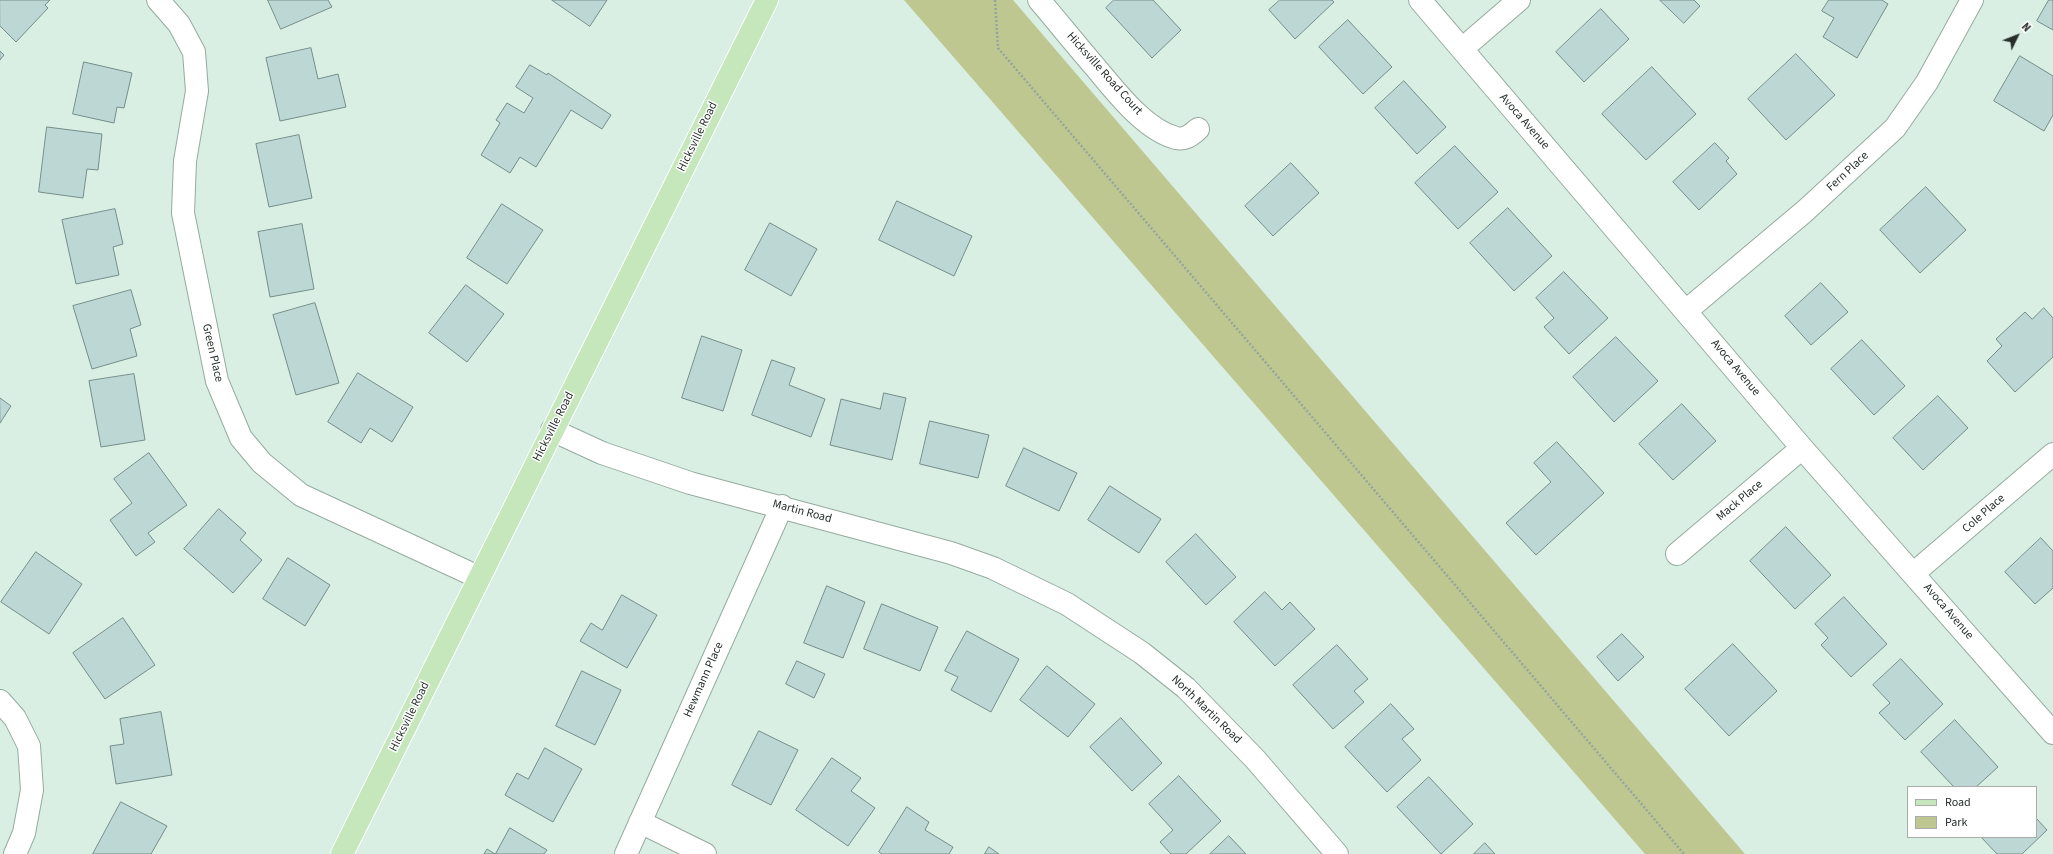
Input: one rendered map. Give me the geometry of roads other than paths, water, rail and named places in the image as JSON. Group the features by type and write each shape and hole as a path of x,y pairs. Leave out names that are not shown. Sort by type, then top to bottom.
{"main road":[{"name":"Hicksville Road","path":"342,854 478,577 766,0"}],"street":[{"name":"Green Place","path":"158,0 180,24 194,52 197,91 184,161 183,213 217,381 241,438 262,463 301,495 478,577"},
{"name":"Hicksville Road Court","path":"1038,0 1127,103 1148,122 1166,134 1177,138 1185,138 1198,129"},
{"name":"Avoca Avenue","path":"1420,0 1802,448 1914,573 2053,733"},
{"path":"1462,49 1520,0"},
{"name":"Fern Place","path":"1686,311 1805,211 1895,128 1927,82 1972,0"},
{"name":"Martin Road","path":"552,430 602,453 690,483 782,506 951,553 993,568 1050,596"},
{"name":"Mack Place","path":"1677,554 1802,448"},
{"name":"Cole Place","path":"1914,573 2053,454"},
{"name":"Hewmann Place","path":"626,854 782,506"},
{"name":"North Martin Road","path":"1050,596 1067,604 1142,653 1186,688 1255,759 1337,854"},
{"path":"0,701 15,718 29,746 32,790 24,833 15,854"},
{"path":"640,822 705,854"}]}
